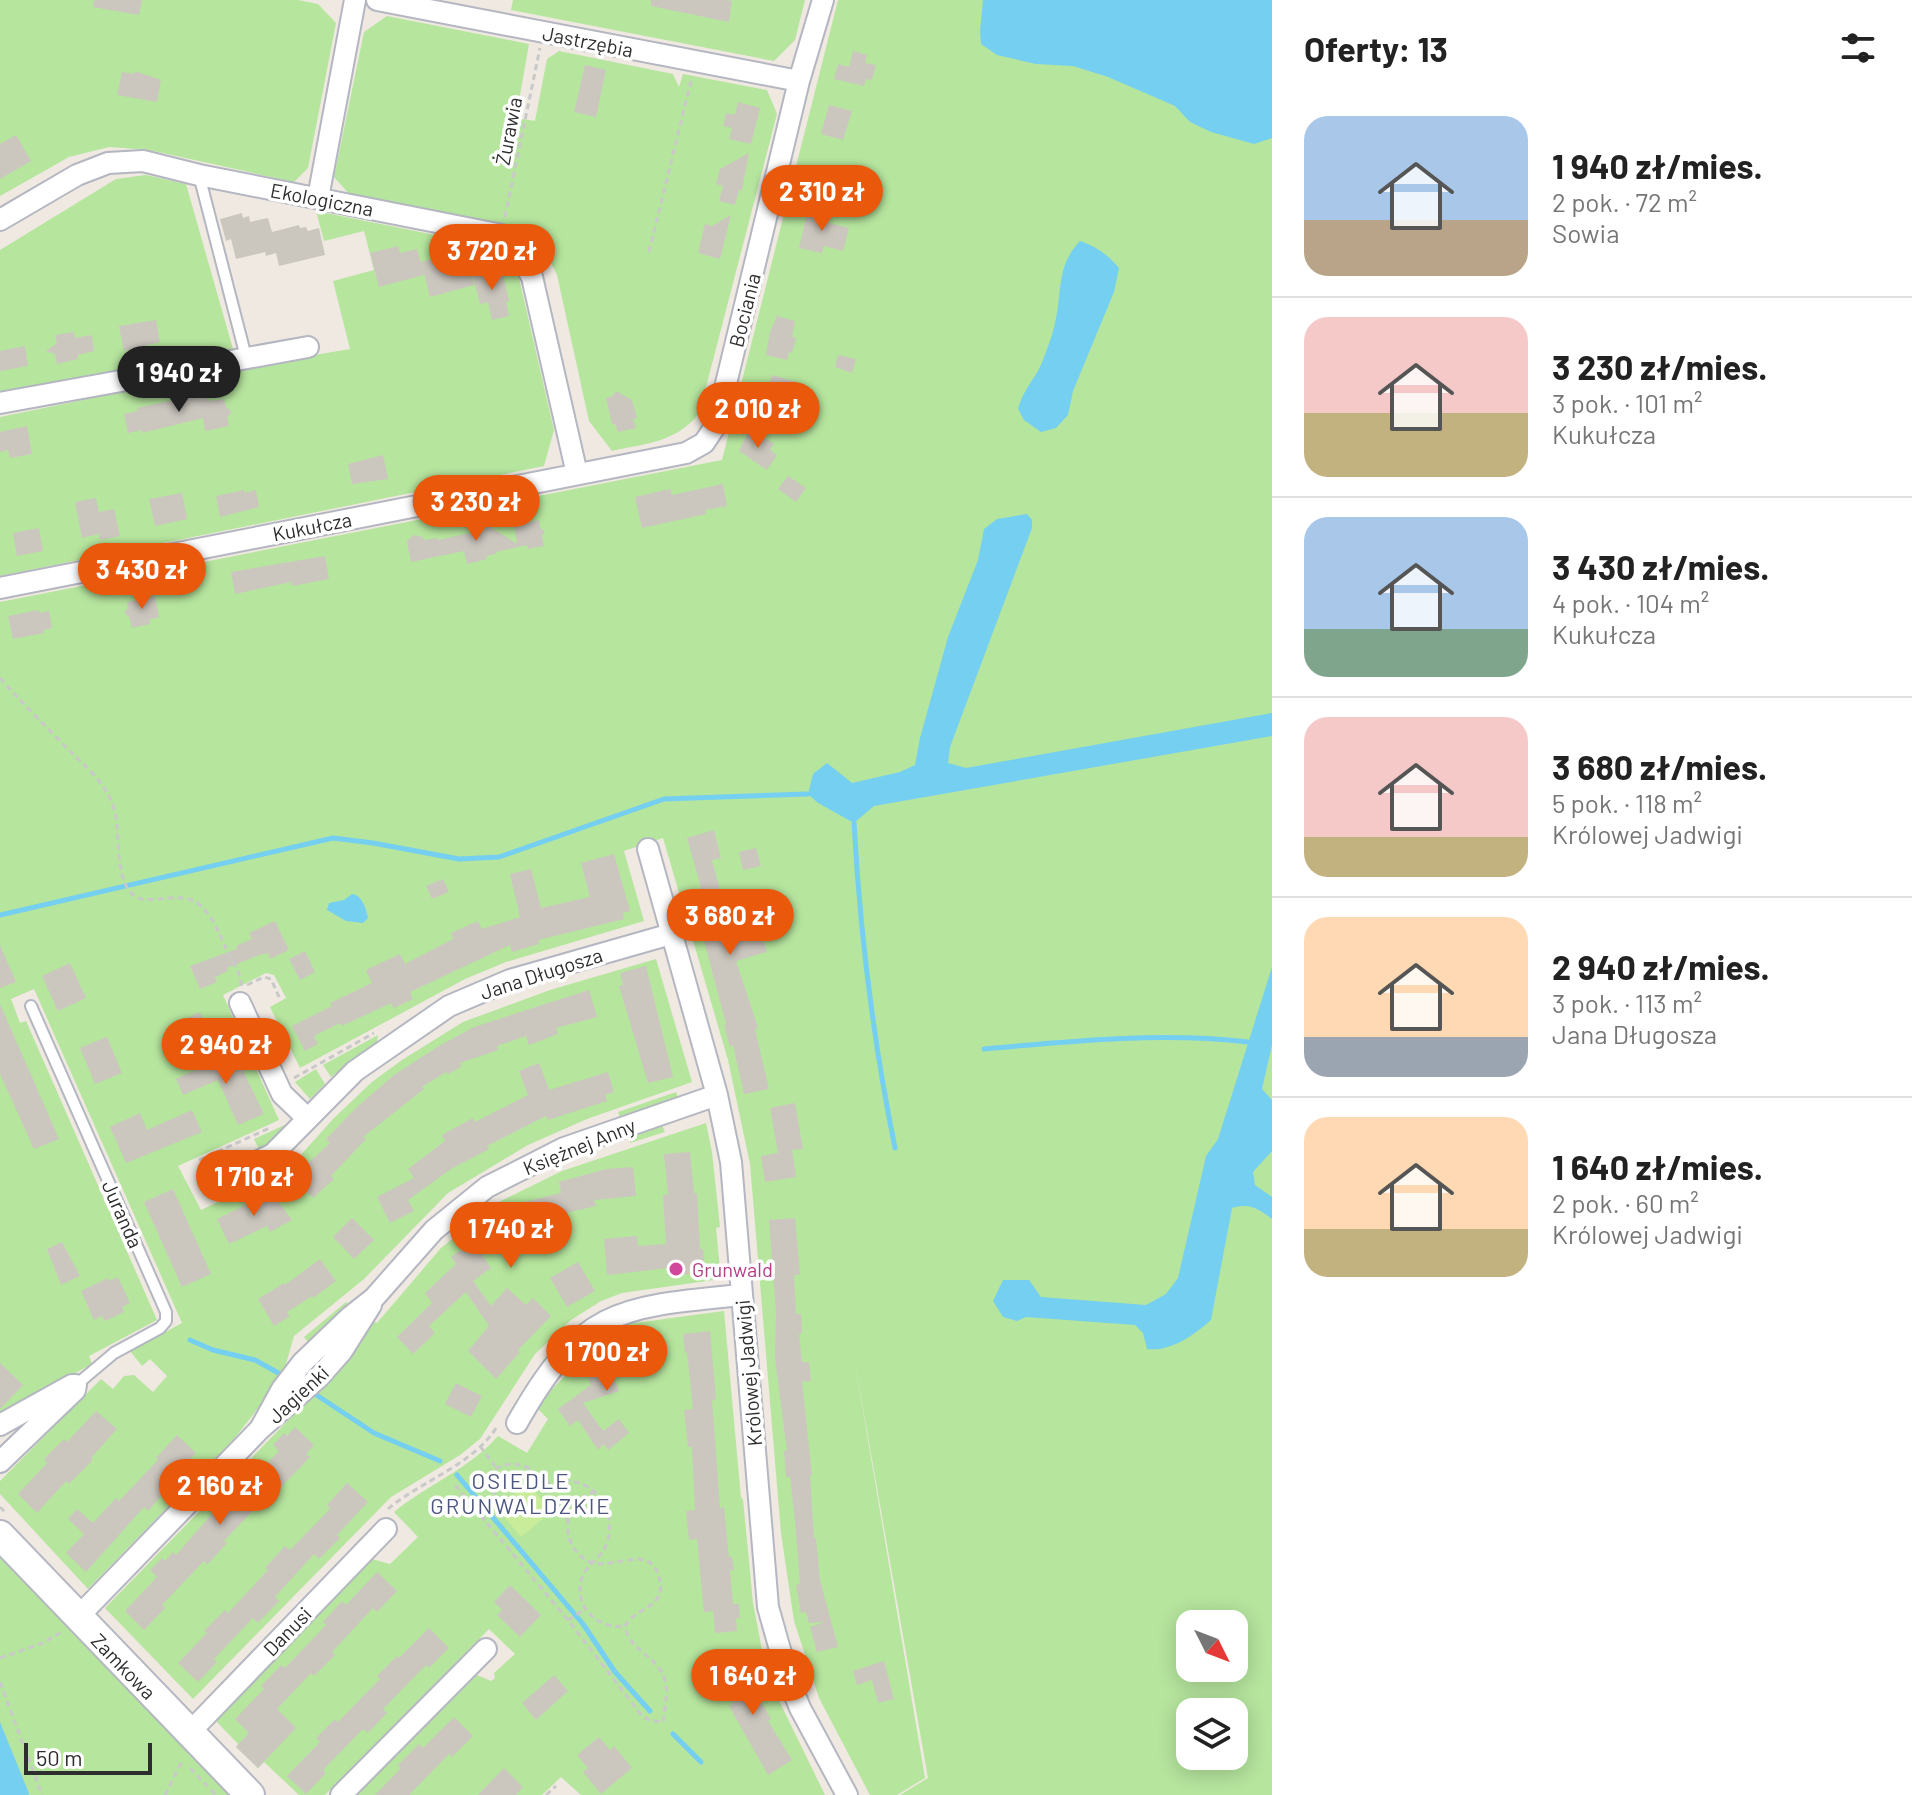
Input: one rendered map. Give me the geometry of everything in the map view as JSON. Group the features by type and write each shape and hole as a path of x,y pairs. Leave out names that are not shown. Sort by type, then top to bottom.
{"street":[{"path":"318,198 355,0"},
{"name":"Jastrzębia","path":"377,0 799,81"},
{"name":"Bociania","path":"577,474 686,453 704,443 716,425 799,81 823,0"},
{"name":"Ekologiczna","path":"0,220 77,175 108,163 143,161 199,175 502,235"},
{"path":"502,235 518,252 532,277 577,474"},
{"path":"0,403 308,347"},
{"name":"Kukułcza","path":"0,588 577,474"},
{"name":"Królowej Jadwigi","path":"648,849 717,1095 731,1162 768,1607 800,1708 847,1795"},
{"name":"Jana Długosza","path":"216,1181 273,1154 366,1062 449,1006 510,980 671,934"},
{"path":"240,996 282,1094 307,1118"},
{"name":"Księżnej Anny","path":"374,1298 434,1230 487,1187 564,1148 717,1095"},
{"path":"509,1422 554,1363 597,1325 648,1305 742,1295"},
{"name":"Jagienki","path":"77,1618 260,1429 319,1377 360,1326 374,1298"},
{"name":"Juranda","path":"0,1425 76,1385 75,1390 0,1462"},
{"name":"Danusi","path":"189,1733 385,1521"},
{"name":"Zamkowa","path":"0,1535 250,1795"},
{"path":"341,1795 486,1649"}],"lane":[{"path":"199,175 246,357"},
{"name":"Juranda","path":"31,1006 166,1312 166,1321 160,1328 114,1353 76,1385"}],"path":[{"name":"Żurawia","path":"502,235 543,33"},
{"path":"649,252 696,62"},
{"path":"0,678 94,776 111,799 122,871 131,893 141,900 187,898 199,904 210,916 241,980 240,996"},
{"path":"385,1521 402,1497 488,1441 509,1422"},
{"path":"480,1446 496,1466"},
{"path":"504,1500 494,1494 488,1483 490,1474 496,1466 523,1466 544,1484 548,1505 563,1513 568,1521"},
{"path":"544,1484 570,1481 594,1492 605,1506 610,1524 608,1542 592,1564 582,1578 580,1587 583,1610 600,1623 617,1628 625,1626 629,1619 654,1604 660,1590 658,1574 640,1559 625,1559 608,1565 592,1564 572,1546 568,1521 575,1505 594,1492"},
{"path":"455,1485 569,1619 642,1716 663,1722 667,1689 665,1679 631,1641 625,1626"},
{"path":"569,1619 583,1610"},
{"path":"0,1658 43,1643 77,1618"},
{"path":"0,1682 42,1795"},
{"path":"165,1795 183,1760 189,1733"},
{"path":"546,1795 556,1786"}],"green space":[{"path":"0,0 298,0 318,4 336,23 308,168 294,182 149,150 109,147 69,157 0,196"},
{"path":"513,0 805,0 795,40 774,61 511,10"},
{"path":"838,0 1272,0 1272,1795 900,1795 928,1778 854,1357 925,1778 897,1795 870,1795 819,1698 794,1621 781,1533 750,1164 728,1060 663,838 624,851 644,921 506,962 465,979 300,1068 270,1007 286,998 274,975 266,973 223,995 279,1120 178,1166 201,1210 290,1167 372,1082 463,1022 550,990 656,959 692,1082 587,1119 528,1145 448,1193 364,1279 294,1336 286,1372 234,1439 88,1589 0,1494 0,1481 101,1379 113,1389 124,1376 134,1375 153,1392 167,1376 150,1359 142,1366 130,1351 182,1323 34,989 11,999 20,1023 26,1021 157,1320 89,1356 92,1364 0,1414 0,602 722,460"},
{"path":"387,16 529,44 516,118 535,121 547,59 559,51 673,74 679,87 683,74 767,90 777,114 699,414 690,424 659,440 612,451 589,421 557,275 542,244 513,226 351,196 334,177 364,32"},
{"path":"146,175 186,184 233,349 0,393 0,250 116,179"},
{"path":"316,211 475,243 505,260 519,278 554,430 544,466 0,576 0,417 244,367 350,349 333,281 374,270 364,231 324,241"},
{"path":"378,1035 377,1042 331,1077 323,1065"},
{"path":"316,1069 325,1084 310,1099 295,1082"},
{"path":"676,1092 679,1100 624,1119 618,1112"},
{"path":"289,1123 269,1145 259,1149 254,1139"},
{"path":"659,1123 665,1132 630,1143 628,1134"},
{"path":"706,1123 720,1227 716,1228 721,1279 622,1293 601,1301 571,1320 535,1354 480,1439 460,1455 391,1497 193,1699 105,1608 309,1399 373,1321 377,1323 441,1248 497,1203 562,1171"},
{"path":"346,1302 351,1307 310,1345 304,1337"},
{"path":"724,1311 753,1603 767,1676 825,1795 581,1795 561,1777 542,1795 357,1795 477,1675 491,1681 495,1678 494,1673 515,1654 489,1629 325,1795 299,1795 264,1762 258,1768 236,1747 238,1744 216,1721 372,1559 390,1564 418,1537 394,1512 474,1458 498,1436 527,1453 548,1419 535,1406 588,1353 627,1324"},
{"path":"528,1483 551,1512 521,1537 497,1508"},
{"path":"0,1549 237,1795 0,1795"}],"water":[{"path":"983,0 1272,0 1272,138 1254,144 1211,132 1190,122 1175,106 1108,77 1073,66 1036,64 997,55 981,44"},
{"path":"1080,241 1102,252 1119,268 1114,292 1073,391 1068,415 1056,428 1041,432 1024,420 1018,409 1045,355 1055,323 1063,270"},
{"path":"1027,514 1032,520 1032,528 950,747 948,763 966,768 1272,713 1272,736 874,806 854,823 818,803 808,794 813,774 827,763 852,783 900,772 915,765 948,637 978,560 984,529 997,519"},
{"path":"352,894 361,899 365,906 368,918 363,923 346,921 327,910 329,903 344,900"},
{"path":"1272,967 1272,1045 1262,1089 1272,1100 1272,1151 1253,1172 1255,1185 1272,1197 1272,1219 1253,1208 1232,1208 1211,1320 1181,1342 1164,1348 1147,1349 1143,1333 1135,1325 1026,1317 1017,1321 1003,1317 993,1301 1003,1280 1029,1280 1041,1297 1146,1305 1166,1294 1178,1278 1206,1156 1218,1139"},
{"path":"0,1722 28,1791 29,1795 0,1795"}],"building":[{"path":"94,0 142,0 139,15 93,7"},
{"path":"651,0 732,1 729,22 651,6"},
{"path":"853,51 867,55 865,63 876,65 872,80 866,79 864,86 834,79 838,64 849,67"},
{"path":"585,65 606,70 596,117 574,112"},
{"path":"135,71 161,80 157,102 117,95 122,72 134,74"},
{"path":"738,102 760,108 751,144 729,139 732,128 723,126 726,113 735,115"},
{"path":"829,105 852,111 843,140 821,134"},
{"path":"16,135 31,161 0,179 0,144"},
{"path":"749,153 742,190 739,190 735,205 719,201 723,186 716,184 720,169"},
{"path":"808,209 831,215 829,223 849,228 843,251 824,246 822,253 799,248"},
{"path":"242,213 243,218 249,216 250,222 268,218 272,232 299,225 308,231 319,228 325,255 279,266 276,253 266,256 265,252 236,259 231,239 226,241 220,219"},
{"path":"731,215 720,259 698,253 705,224 712,226"},
{"path":"398,246 400,253 417,249 424,275 379,287 370,253"},
{"path":"450,255 452,263 467,259 474,285 430,297 421,262"},
{"path":"493,268 494,273 502,271 509,316 492,320 488,302 480,304 472,273"},
{"path":"777,316 795,321 792,337 796,338 787,360 766,355"},
{"path":"156,320 160,342 124,351 119,326"},
{"path":"74,332 75,338 92,335 94,351 57,364 55,354 46,351 57,343 55,335"},
{"path":"25,346 28,366 0,371 0,351"},
{"path":"838,355 856,359 852,373 835,367"},
{"path":"772,375 797,382 791,416 751,406 755,391 766,395"},
{"path":"616,391 632,400 637,418 633,419 636,428 618,432 612,424 606,398"},
{"path":"207,393 209,401 224,399 226,407 232,412 227,417 229,426 205,431 203,418 142,433 142,430 128,433 124,414 138,411 137,408"},
{"path":"27,426 32,454 10,458 8,450 0,452 0,432"},
{"path":"753,430 774,444 770,450 777,455 767,470 739,451"},
{"path":"383,455 388,479 352,484 348,464"},
{"path":"788,476 806,488 796,502 778,489"},
{"path":"723,484 727,506 705,510 706,514 642,528 635,497 670,489 672,495"},
{"path":"244,490 244,493 256,490 259,507 220,517 216,496"},
{"path":"182,493 187,519 155,526 149,499"},
{"path":"96,498 99,512 114,509 120,536 100,540 99,534 82,538 75,502"},
{"path":"539,520 540,528 545,531 542,536 544,546 528,549 527,545 496,552 486,556 487,559 467,564 464,551 411,562 407,541 414,535 424,540 438,540 484,530 487,525 517,544 514,525"},
{"path":"39,528 43,551 17,556 13,533"},
{"path":"325,556 329,579 292,586 291,582 235,594 231,572"},
{"path":"155,596 159,617 149,620 150,624 132,628 129,617 124,613 128,608 127,602"},
{"path":"39,610 40,613 49,611 52,628 43,630 44,633 13,639 8,616"},
{"path":"714,830 721,858 712,860 722,898 752,890 755,903 752,904 767,952 736,961 758,1028 755,1029 769,1089 744,1094 691,891 701,888 687,838"},
{"path":"756,848 761,866 743,870 739,852"},
{"path":"614,854 630,911 623,913 624,919 538,940 539,944 512,952 510,945 410,992 413,999 394,1008 391,1003 314,1036 318,1044 305,1051 292,1026 372,983 366,970 400,954 405,964 453,939 451,933 478,921 482,929 520,917 510,874 531,869 541,908 590,897 581,863"},
{"path":"443,879 449,892 432,899 426,886"},
{"path":"275,921 289,950 270,959 268,953 259,955 227,968 228,971 215,977 217,982 200,989 190,966 237,949 236,946 252,939 249,933"},
{"path":"0,945 16,982 0,988"},
{"path":"305,951 315,972 300,980 289,959"},
{"path":"70,963 86,998 58,1011 42,976"},
{"path":"646,966 673,1077 648,1083 619,986 623,985 620,973"},
{"path":"589,990 597,1017 556,1028 558,1034 529,1045 526,1036 497,1046 498,1050 460,1063 461,1067 422,1087 424,1089 363,1137 366,1139 331,1176 334,1179 313,1198 293,1177 330,1143 326,1139 357,1107 394,1075 439,1046 474,1027"},
{"path":"0,1004 59,1139 34,1149 0,1074"},
{"path":"200,1012 213,1035 193,1043 183,1020"},
{"path":"107,1037 122,1073 95,1084 80,1048"},
{"path":"234,1052 264,1114 238,1125 218,1080 183,1095 176,1079"},
{"path":"539,1063 549,1090 608,1072 614,1092 605,1095 607,1101 548,1120 546,1116 487,1146 489,1149 451,1169 408,1200 414,1211 390,1223 377,1197 414,1178 408,1169 445,1141 442,1135 528,1095 519,1071"},
{"path":"795,1103 803,1149 792,1150 796,1177 765,1182 761,1156 778,1153 770,1108"},
{"path":"192,1110 202,1132 126,1163 110,1127 140,1113 147,1130"},
{"path":"690,1152 705,1270 668,1276 668,1268 607,1275 604,1239 637,1236 638,1246 666,1244 663,1195 668,1195 664,1154"},
{"path":"633,1167 636,1196 594,1200 596,1206 553,1216 554,1221 545,1223 547,1231 518,1238 519,1241 482,1255 491,1268 473,1281 491,1306 507,1288 526,1305 533,1298 551,1316 518,1350 520,1352 496,1379 468,1351 489,1326 466,1292 429,1326 435,1333 413,1354 397,1337 432,1303 425,1293 456,1264 451,1257 487,1232 484,1224 521,1210 520,1203 561,1193 559,1182 606,1169"},
{"path":"173,1189 211,1274 182,1287 144,1202"},
{"path":"269,1189 292,1220 270,1232 267,1226 229,1244 217,1219 254,1201 253,1198"},
{"path":"352,1218 374,1240 354,1259 333,1237"},
{"path":"795,1218 800,1275 794,1275 796,1314 801,1314 802,1333 799,1334 802,1362 809,1362 811,1381 802,1382 812,1475 814,1538 820,1580 838,1647 817,1652 810,1627 825,1622 809,1623 806,1612 801,1613 796,1585 800,1584 795,1521 790,1477 786,1477 784,1451 787,1451 775,1359 776,1311 769,1220"},
{"path":"62,1242 80,1276 61,1285 47,1249"},
{"path":"320,1259 336,1281 287,1312 290,1316 274,1326 258,1299 285,1285"},
{"path":"578,1262 595,1291 567,1307 550,1278"},
{"path":"118,1277 130,1303 122,1307 124,1312 105,1321 102,1316 94,1320 81,1291 108,1278 109,1281"},
{"path":"710,1331 720,1508 724,1507 729,1557 732,1557 734,1570 730,1570 733,1604 739,1604 740,1618 736,1618 737,1631 715,1633 713,1611 704,1612 697,1539 689,1540 686,1511 695,1510 692,1447 688,1447 684,1410 693,1409 683,1334"},
{"path":"649,1342 654,1372 614,1378 619,1391 583,1403 603,1431 619,1419 629,1433 608,1450 604,1444 598,1450 578,1420 570,1426 558,1409 591,1385 586,1371 623,1357 621,1347"},
{"path":"0,1363 23,1385 0,1409"},
{"path":"456,1383 482,1396 471,1417 445,1404"},
{"path":"96,1411 117,1429 91,1458 93,1460 69,1484 66,1481 37,1513 18,1494 47,1463 44,1459 64,1439 67,1442"},
{"path":"295,1427 314,1445 306,1454 310,1457 267,1502 264,1499 224,1541 227,1543 207,1565 204,1561 162,1605 165,1608 144,1630 125,1611 157,1577 150,1570 162,1558 165,1561 173,1552 176,1555 233,1490 238,1494 279,1451 273,1445"},
{"path":"177,1435 196,1453 148,1511 144,1507 86,1572 66,1553 84,1534 68,1519 77,1509 93,1523 116,1498 119,1501"},
{"path":"347,1483 368,1502 337,1535 340,1538 319,1559 314,1554 275,1597 279,1601 258,1623 253,1618 214,1659 217,1662 198,1682 178,1663 207,1633 204,1631 225,1610 228,1613 268,1570 265,1568 285,1546 290,1550 330,1509 327,1505"},
{"path":"377,1572 397,1591 377,1612 373,1608 332,1652 335,1655 314,1676 311,1673 277,1709 296,1728 258,1768 236,1747 249,1733 235,1719 264,1689 261,1686 281,1665 285,1668 326,1625 323,1622 342,1601 346,1605"},
{"path":"510,1585 541,1615 520,1637 497,1615 502,1610 494,1602"},
{"path":"429,1628 449,1648 429,1668 426,1665 383,1709 387,1713 368,1733 363,1729 323,1770 326,1773 306,1794 287,1776 320,1742 316,1738 335,1719 338,1722 380,1679 377,1676"},
{"path":"738,1656 752,1694 756,1692 771,1719 768,1721 792,1760 768,1775 729,1706 733,1704 718,1663"},
{"path":"884,1661 894,1699 878,1703 872,1680 857,1685 853,1671"},
{"path":"554,1675 568,1691 536,1720 522,1703"},
{"path":"454,1717 473,1736 452,1757 449,1754 409,1795 375,1795 419,1744 423,1748"},
{"path":"599,1737 610,1750 614,1746 632,1768 601,1794 583,1772 588,1768 577,1755"},
{"path":"504,1768 523,1787 516,1795 478,1795"}],"waterway":[{"path":"0,915 333,838 459,859 499,857 664,799 808,794"},
{"path":"854,823 868,986 895,1148"},
{"path":"984,1049 1149,1038 1248,1042"},
{"path":"190,1340 213,1350 255,1360 282,1375"},
{"path":"315,1394 374,1433 440,1461"},
{"path":"457,1475 583,1624 615,1672 650,1711"},
{"path":"673,1734 701,1762"}],"place":[{"name":"Grunwald","path":"676,1269"}],"district":[{"name":"OSIEDLE GRUNWALDZKIE","path":"521,1492"}]}
